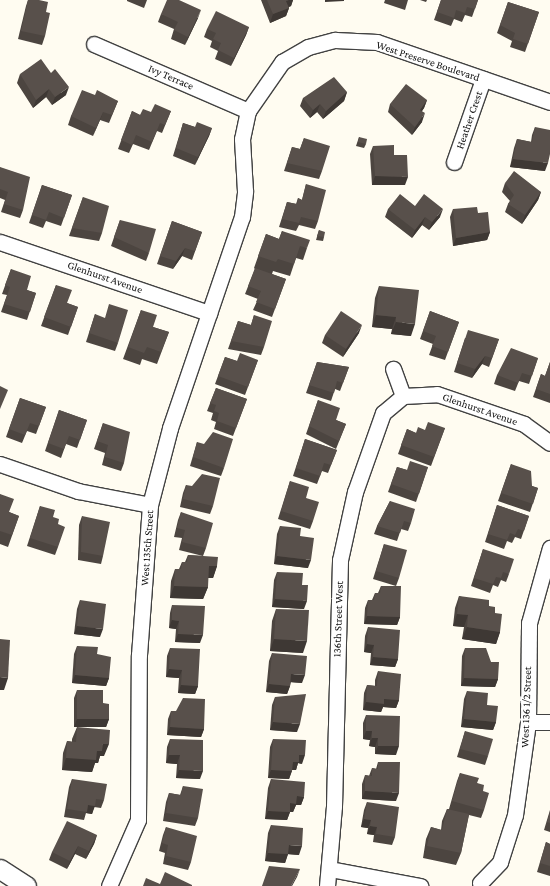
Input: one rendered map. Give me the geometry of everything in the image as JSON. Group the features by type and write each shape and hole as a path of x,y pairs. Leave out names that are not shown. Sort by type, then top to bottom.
{"street":[{"name":"West Preserve Boulevard","path":"242,217 245,192 242,139 248,111 282,62 308,47 336,40 377,42 550,102"},
{"name":"Ivy Terrace","path":"94,44 248,111"},
{"name":"Heather Crest","path":"454,162 484,79"},
{"name":"West 135th Street","path":"109,886 138,820 139,655 150,505 170,428 242,217"},
{"name":"Glenhurst Avenue","path":"0,242 209,313"},
{"path":"393,369 403,396"},
{"name":"Glenhurst Avenue","path":"403,396 437,394 524,424 550,443"},
{"name":"136th Street West","path":"327,886 330,869 340,560 355,492 383,413 403,396"},
{"path":"0,464 78,491 150,505"},
{"name":"West 136 1/2 Street","path":"478,885 500,862 509,841 528,722 529,623 550,548"},
{"path":"528,722 550,722"},
{"path":"0,869 26,886"},
{"path":"330,869 420,886"}],"building":[{"path":"28,0 48,2 46,12 50,13 45,36 21,31"},
{"path":"167,0 179,0 201,10 188,37 174,30 178,22 161,14"},
{"path":"267,0 289,0 286,1 289,8 273,14"},
{"path":"441,0 478,0 475,9 467,7 465,13 456,10 454,18 437,12"},
{"path":"508,2 539,12 528,44 513,39 515,33 500,25"},
{"path":"216,11 249,27 234,58 218,50 221,43 213,39 216,33 207,29"},
{"path":"41,59 51,73 55,69 69,87 55,97 49,89 36,100 20,74"},
{"path":"334,77 347,92 326,111 320,104 313,110 303,98"},
{"path":"406,84 427,100 420,110 425,113 415,127 390,104"},
{"path":"82,90 95,95 97,90 118,101 112,115 103,112 96,128 71,116"},
{"path":"155,104 171,111 165,125 160,123 152,142 136,135 132,145 121,140 132,111 140,115 143,109 151,112"},
{"path":"197,122 212,128 198,157 176,148 183,123 195,127"},
{"path":"535,127 550,130 550,154 548,163 513,159 517,139 532,142"},
{"path":"359,137 367,139 366,144 358,142"},
{"path":"304,138 330,146 322,171 287,163 292,147 300,149"},
{"path":"394,145 394,155 407,155 408,177 375,176 373,146"},
{"path":"0,167 30,177 23,210 4,204 8,192 0,189"},
{"path":"514,171 541,192 525,215 508,204 514,195 505,183"},
{"path":"306,184 326,190 318,221 301,217 299,223 282,219 287,202 297,204 298,198 302,200"},
{"path":"42,185 72,195 64,218 49,212 46,220 32,215"},
{"path":"400,194 415,206 424,194 443,209 432,222 425,217 415,230 388,209"},
{"path":"83,197 109,206 102,233 72,228"},
{"path":"477,207 478,213 488,212 490,232 456,238 453,209"},
{"path":"120,220 156,229 149,253 114,237"},
{"path":"172,221 202,232 195,251 185,248 176,261 160,256"},
{"path":"319,230 325,232 324,237 317,236"},
{"path":"282,231 310,240 307,248 300,246 294,264 278,259 276,262 258,256 266,234 279,239"},
{"path":"255,268 286,279 275,309 256,302 261,291 248,286"},
{"path":"11,269 31,276 27,290 36,293 30,312 4,304 10,287 5,285"},
{"path":"56,285 72,290 67,303 78,307 71,327 44,317"},
{"path":"379,286 419,290 415,324 396,322 396,317 376,315"},
{"path":"109,304 128,310 118,343 89,333 95,314 105,318"},
{"path":"141,310 157,315 153,327 169,332 161,352 147,347 144,353 128,347"},
{"path":"341,311 362,325 346,349 325,335"},
{"path":"430,311 459,322 448,352 432,346 436,336 423,331"},
{"path":"254,315 272,321 264,347 231,341 238,321 251,325"},
{"path":"468,330 499,339 492,358 485,356 475,369 457,363"},
{"path":"511,348 538,358 532,376 522,373 518,383 497,375"},
{"path":"240,353 258,360 248,387 218,376 225,357 237,361"},
{"path":"317,362 349,367 343,383 337,381 334,393 309,385"},
{"path":"550,362 550,394 536,389 541,374 545,376"},
{"path":"0,386 8,390 0,409"},
{"path":"216,388 247,399 236,428 217,421 219,413 214,411 216,405 210,403"},
{"path":"20,398 46,407 39,426 30,423 25,435 9,429"},
{"path":"318,400 340,408 336,420 346,424 339,441 309,426"},
{"path":"59,410 87,420 80,440 69,436 64,449 48,443"},
{"path":"428,422 445,428 434,457 401,445 407,429 416,433 418,427 425,430"},
{"path":"103,423 130,432 124,463 105,457 108,445 97,441"},
{"path":"213,432 233,439 224,468 193,457 197,442 204,444"},
{"path":"305,439 337,450 331,465 324,463 320,476 296,468"},
{"path":"410,461 428,467 419,494 391,484 397,467 407,470"},
{"path":"511,464 531,471 532,486 538,488 533,504 501,493"},
{"path":"202,474 220,478 213,506 183,499 186,485 192,486"},
{"path":"290,481 309,487 306,498 319,502 313,521 281,511"},
{"path":"0,494 14,499 9,512 19,516 12,535 0,531"},
{"path":"390,501 415,509 411,523 404,521 400,533 377,526"},
{"path":"497,505 529,516 524,531 518,529 515,535 510,533 507,540 488,534"},
{"path":"40,506 55,510 53,517 59,519 58,524 65,527 58,547 30,538"},
{"path":"181,512 213,523 206,548 182,542 185,530 177,528"},
{"path":"82,516 110,522 103,556 81,552"},
{"path":"280,526 301,528 300,536 314,538 311,560 277,556"},
{"path":"384,544 407,550 399,578 376,571"},
{"path":"483,549 514,559 509,574 503,572 501,578 496,577 493,584 474,578"},
{"path":"188,555 218,557 217,566 209,566 208,587 174,586 175,569 181,569 182,562 187,562"},
{"path":"277,572 303,573 302,585 308,585 307,601 275,599"},
{"path":"381,586 401,586 400,617 367,616 368,600 374,600 375,593 380,593"},
{"path":"459,596 489,600 489,606 495,607 495,613 502,614 500,632 467,627 468,615 457,614"},
{"path":"80,600 106,604 103,629 77,626"},
{"path":"172,605 205,606 203,635 178,634 179,621 172,620"},
{"path":"276,609 309,610 307,641 274,639"},
{"path":"368,627 400,630 398,659 373,657 374,645 367,644"},
{"path":"0,639 10,640 8,678 0,677"},
{"path":"77,646 98,647 97,654 111,657 109,678 75,675"},
{"path":"170,648 200,649 198,686 181,685 182,670 169,669"},
{"path":"465,648 486,648 491,662 499,662 498,679 464,678"},
{"path":"272,653 307,656 305,675 291,674 290,686 269,684"},
{"path":"378,671 401,674 399,700 384,699 384,704 366,702 367,685 377,686"},
{"path":"77,690 103,690 103,703 109,704 109,719 77,719"},
{"path":"467,691 488,693 487,705 498,706 496,722 464,719"},
{"path":"306,694 300,724 273,722 275,697"},
{"path":"183,698 205,699 204,729 170,727 171,711 176,711"},
{"path":"366,715 400,716 399,746 378,746 378,738 372,738 372,731 366,731"},
{"path":"77,727 110,730 109,744 103,744 102,751 97,751 96,760 66,758 67,741 76,742"},
{"path":"465,731 493,739 488,756 460,749"},
{"path":"170,739 203,740 203,771 179,770 180,755 169,755"},
{"path":"273,739 306,740 305,755 299,755 299,762 293,762 292,771 271,770"},
{"path":"378,762 400,762 399,793 365,791 365,775 372,776 372,768 378,769"},
{"path":"460,773 479,778 477,783 484,785 483,791 489,793 484,810 452,801"},
{"path":"72,779 107,784 104,800 96,799 95,806 88,805 87,812 67,809"},
{"path":"271,779 305,782 304,797 297,796 296,804 290,803 290,812 268,811"},
{"path":"183,786 203,789 198,818 166,813 169,793 181,795"},
{"path":"367,802 399,807 395,837 376,834 377,827 370,826 371,820 364,819"},
{"path":"447,809 469,814 461,853 427,846 431,827 442,830"},
{"path":"550,812 550,823 547,822"},
{"path":"67,821 97,835 89,851 78,846 70,861 52,852"},
{"path":"271,825 303,828 302,846 289,845 288,854 268,853"},
{"path":"166,827 197,836 191,862 166,856 168,845 162,843"},
{"path":"546,842 550,844 550,866 540,863"},
{"path":"269,866 300,869 291,886 262,886"},
{"path":"165,872 192,886 143,886 146,878 160,884"}]}
